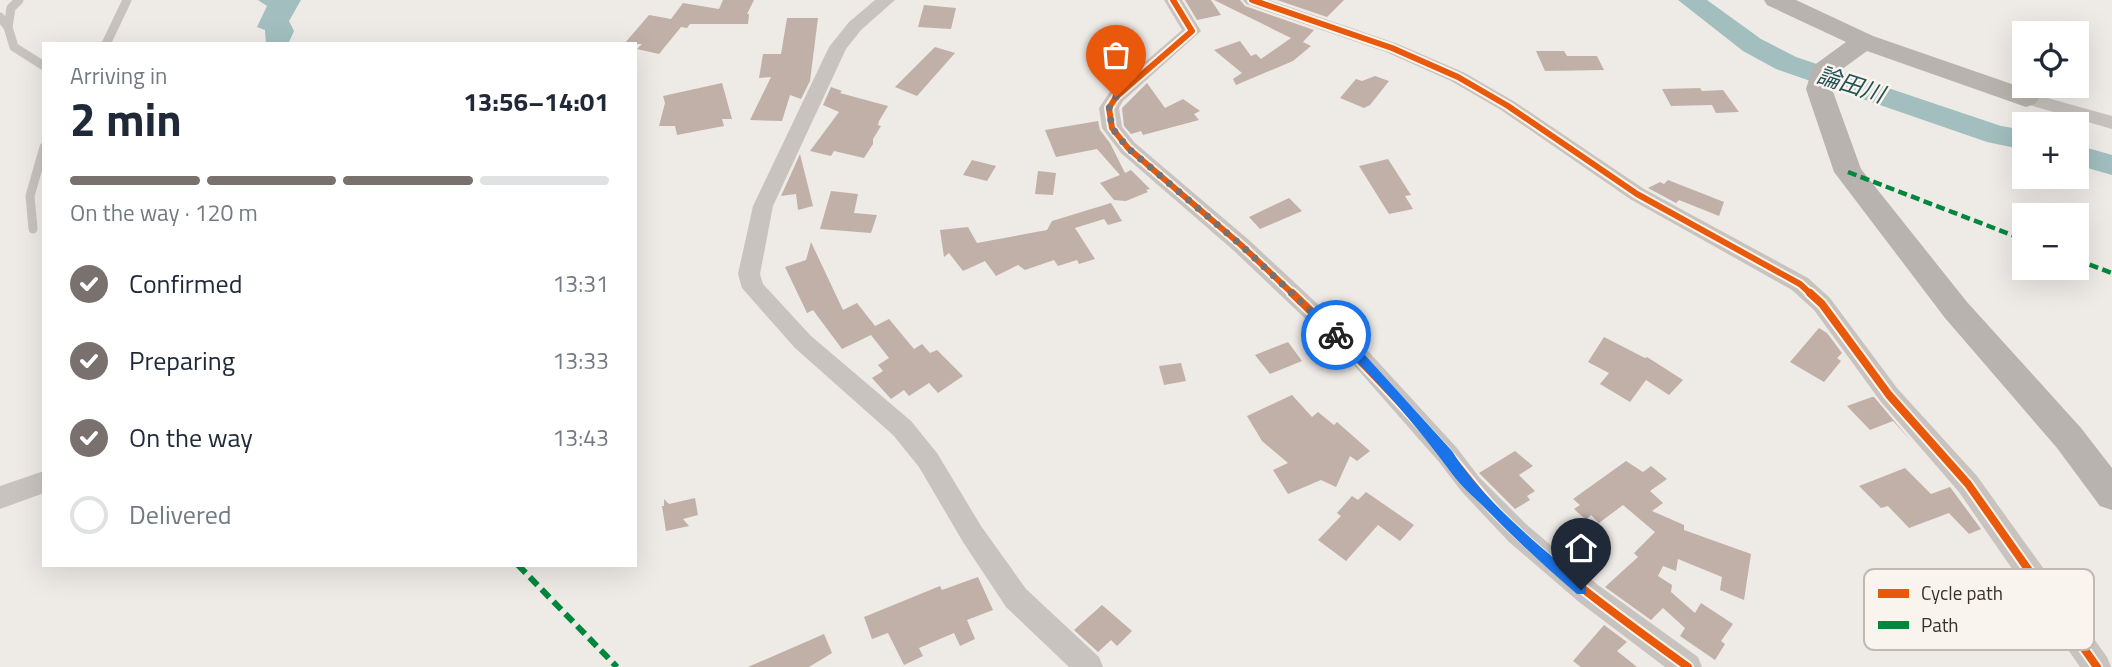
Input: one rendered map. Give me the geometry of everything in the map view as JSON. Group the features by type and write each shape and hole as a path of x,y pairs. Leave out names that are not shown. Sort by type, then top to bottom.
{"street":[{"path":"886,0 855,26 838,47 763,206 749,274 753,288 803,342 902,428 928,460 972,534 1016,598 1089,667"},
{"path":"1172,0 1192,31 1116,97 1109,108 1112,128 1128,148 1241,245 1360,357 1448,455 1457,471 1523,540 1581,590 1688,667"},
{"path":"1252,0 1392,48 1458,77 1508,106 1637,194 1800,285 1822,304 1889,395 1968,484 2026,569"},
{"path":"1776,0 1864,41 2012,93"},
{"path":"1864,41 1821,80 1848,172 1956,310 2069,438 2112,495"},
{"path":"2026,98 2112,123"},
{"path":"0,498 42,482"},
{"path":"2084,650 2097,667"}],"lane":[{"path":"8,27 11,8 19,0"},
{"path":"107,42 127,0"},
{"path":"0,17 8,27 14,47 42,64"},
{"path":"33,229 30,196 42,154"}],"water":[{"path":"258,0 301,0 289,21 294,31 289,42 266,42 265,30 257,27 267,6"}],"building":[{"path":"723,0 754,0 747,14 748,24 690,24 687,28 681,27 659,54 637,49 642,44 637,42 626,42 649,15 671,19 683,3 719,9"},
{"path":"1185,0 1211,0 1221,15 1197,20"},
{"path":"1214,0 1240,0 1245,6 1314,30 1303,42 1311,46 1293,61 1236,85 1233,79 1242,73 1214,50 1240,41 1251,56 1256,54 1261,59 1291,38"},
{"path":"1277,0 1344,0 1327,17"},
{"path":"924,5 956,8 951,29 918,27"},
{"path":"787,18 818,18 810,81 801,99 790,95 782,121 750,120 771,77 759,78 763,54 781,54"},
{"path":"935,47 955,53 917,96 895,87"},
{"path":"1536,51 1564,51 1567,56 1597,56 1604,70 1545,71"},
{"path":"1375,76 1389,81 1370,105 1364,108 1340,98 1356,79 1362,81"},
{"path":"722,83 732,119 722,119 724,126 677,135 675,126 659,126 665,103 663,96"},
{"path":"1147,83 1165,108 1183,99 1200,111 1194,114 1199,120 1143,135 1141,131 1131,134 1124,126 1122,108"},
{"path":"831,87 842,91 840,93 888,106 879,121 878,125 881,126 873,144 864,158 834,151 831,156 810,151 839,112 823,105"},
{"path":"1700,88 1702,91 1723,90 1739,112 1716,113 1712,105 1671,106 1662,89"},
{"path":"1098,121 1100,130 1110,143 1125,173 1131,170 1150,189 1146,190 1148,192 1126,201 1114,200 1100,183 1120,175 1097,149 1056,157 1045,130"},
{"path":"800,154 813,206 798,210 796,194 781,196"},
{"path":"1388,159 1411,195 1405,196 1413,209 1389,214 1359,166"},
{"path":"972,160 996,166 987,181 963,175"},
{"path":"1038,171 1056,173 1053,195 1035,194"},
{"path":"1668,180 1724,202 1719,216 1679,200 1676,203 1648,188 1660,182 1664,184"},
{"path":"831,191 858,194 854,213 877,215 871,233 820,229"},
{"path":"1289,198 1302,211 1260,229 1249,217"},
{"path":"1111,203 1122,221 1108,225 1104,219 1075,228 1095,259 1079,264 1077,260 1058,266 1054,260 1025,270 1018,265 996,276 985,261 963,271 949,253 944,257 940,230 968,227 977,243 1047,230 1052,221"},
{"path":"811,242 843,310 857,303 875,326 889,319 914,349 922,344 930,353 937,350 963,376 938,393 929,383 909,396 904,390 891,399 872,378 883,371 878,365 889,358 871,335 842,349 813,310 807,313 785,267 806,260"},
{"path":"1819,328 1827,333 1842,353 1837,358 1841,361 1824,382 1790,362"},
{"path":"1604,337 1647,357 1683,380 1669,395 1646,380 1630,402 1600,384 1609,373 1588,362"},
{"path":"1288,342 1302,361 1270,374 1255,355"},
{"path":"1181,363 1186,381 1164,385 1159,366"},
{"path":"1292,395 1312,417 1318,412 1334,425 1337,422 1370,451 1357,461 1350,456 1336,487 1321,480 1288,494 1273,470 1288,463 1262,441 1247,416"},
{"path":"1872,397 1912,442 1893,421 1870,430 1847,406"},
{"path":"1515,451 1533,466 1519,475 1535,491 1527,496 1530,500 1515,509 1479,473"},
{"path":"1626,461 1643,472 1651,466 1667,479 1650,491 1663,503 1652,511 1684,525 1684,530 1751,554 1744,600 1720,590 1722,577 1678,559 1676,571 1663,566 1658,576 1672,585 1671,592 1695,613 1701,603 1733,624 1721,641 1725,644 1715,660 1680,636 1685,628 1663,608 1651,620 1605,587 1638,557 1634,553 1655,532 1623,505 1599,523 1591,515 1586,520 1574,509 1580,505 1573,499"},
{"path":"1905,468 1931,494 1950,487 1981,529 1969,534 1949,513 1909,528 1888,506 1881,508 1859,486"},
{"path":"1366,492 1414,525 1400,541 1378,525 1346,561 1318,540 1341,516 1337,513 1352,496 1358,500"},
{"path":"695,498 698,515 683,519 689,526 666,531 662,506 664,499 669,504"},
{"path":"978,577 993,610 967,620 975,639 960,646 954,633 919,648 923,656 904,665 888,633 872,639 864,617 940,586 942,590"},
{"path":"1102,605 1132,631 1117,646 1111,640 1098,652 1074,630"},
{"path":"1604,625 1627,642 1617,651 1637,667 1581,667 1573,661"},
{"path":"824,634 832,653 809,667 748,667"}],"waterway":[{"name":"論田川","path":"1691,0 1752,45 1786,63 1997,135 2012,138"},
{"name":"論田川","path":"2089,158 2112,165"}],"marked path":[{"path":"1848,172 2012,235"},
{"path":"2089,264 2112,273"},
{"path":"520,567 617,667"}],"cycle path":[{"path":"1173,0 1192,31 1116,97 1109,108 1112,128 1128,148 1241,245 1360,357 1448,455 1470,485 1518,534 1589,593 1688,667"},
{"path":"1252,0 1392,48 1458,77 1508,106 1637,194 1800,284 1822,304 1889,395 1968,484 2026,569"},
{"path":"2084,650 2097,667"}],"way so far":[{"path":"1116,97 1109,108 1112,128 1128,148 1241,245 1336,335"}],"route":[{"path":"1336,335 1360,357 1448,455 1457,471 1523,540 1581,590"}]}
